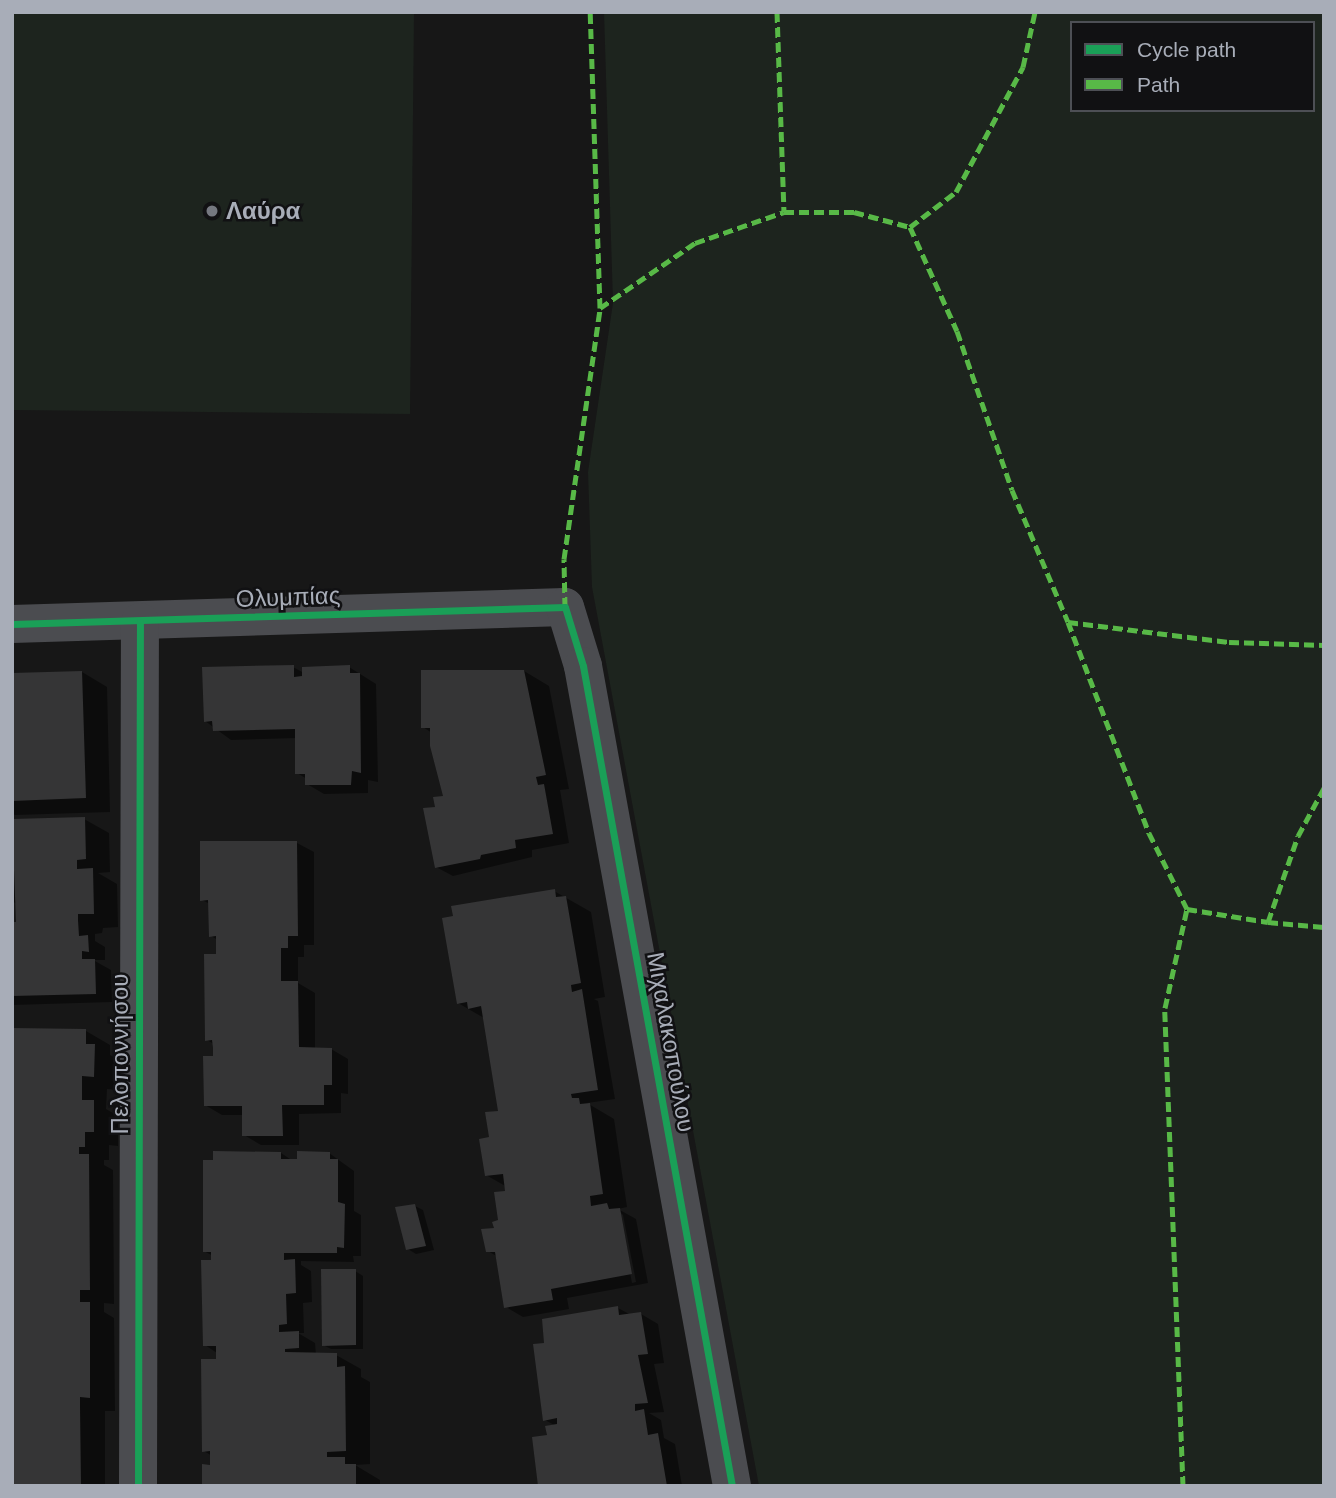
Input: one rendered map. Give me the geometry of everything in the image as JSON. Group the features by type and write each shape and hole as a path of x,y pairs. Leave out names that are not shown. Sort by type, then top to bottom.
{"street":[{"name":"Ολυμπίας","path":"12,624 565,607"},
{"name":"Μιχαλακοπούλου","path":"565,607 583,666 732,1486"},
{"name":"Πελοποννήσου","path":"138,1486 140,622"}],"shaded area":[{"name":"Λαύρα","path":"12,12 414,12 410,414 12,410"},
{"path":"604,12 1324,12 1324,1486 759,1486 592,587 588,472 613,303"}],"building":[{"path":"294,665 294,677 302,676 302,667 350,665 350,673 360,673 361,773 352,771 351,785 305,785 305,774 295,774 295,729 213,731 212,721 204,722 202,667"},
{"path":"421,670 524,670 546,775 536,777 538,785 544,784 553,834 515,840 516,848 435,868 423,808 435,807 433,797 443,796 430,746 430,728 421,728"},
{"path":"82,671 86,798 12,801 12,673"},
{"path":"85,817 86,859 77,860 77,869 93,868 94,914 78,914 78,920 79,936 88,935 89,952 82,951 82,959 95,959 96,994 12,996 12,922 16,922 12,819"},
{"path":"200,841 297,841 298,936 288,936 288,948 281,948 281,981 298,981 299,1047 332,1048 332,1085 324,1085 324,1105 282,1105 283,1136 242,1136 242,1106 204,1106 203,1056 213,1056 213,1048 212,1040 205,1041 204,954 216,954 216,936 209,937 208,900 200,901"},
{"path":"555,889 556,897 566,896 581,983 571,985 572,992 582,989 598,1090 571,1094 572,1098 579,1098 580,1104 590,1103 603,1194 590,1196 591,1206 607,1203 609,1209 620,1208 632,1274 551,1289 553,1300 504,1308 495,1252 486,1252 481,1229 494,1228 492,1222 498,1220 494,1192 505,1191 503,1174 485,1176 479,1139 489,1137 485,1112 498,1111 481,1006 468,1009 467,1002 457,1004 442,918 453,916 451,906"},
{"path":"12,1028 86,1029 86,1044 95,1044 94,1077 82,1076 82,1100 94,1100 94,1132 85,1132 85,1147 79,1147 79,1154 89,1154 90,1290 80,1290 80,1302 90,1302 90,1398 80,1397 81,1486 12,1486"},
{"path":"213,1151 281,1152 281,1159 297,1159 297,1151 330,1152 330,1159 338,1159 338,1202 345,1204 344,1248 337,1247 337,1253 284,1253 284,1260 295,1259 296,1293 286,1294 287,1324 279,1325 279,1332 299,1331 299,1348 285,1349 285,1352 337,1353 337,1367 345,1366 346,1451 327,1452 327,1457 345,1457 345,1464 356,1464 356,1486 202,1486 202,1464 210,1465 210,1451 202,1452 201,1359 216,1359 216,1346 203,1346 201,1260 211,1260 211,1252 203,1252 203,1160 213,1160"},
{"path":"415,1204 426,1246 406,1250 395,1207"},
{"path":"321,1269 356,1269 356,1345 322,1346"},
{"path":"618,1306 619,1315 641,1312 648,1354 638,1355 648,1403 635,1404 635,1411 644,1409 648,1435 658,1433 667,1486 538,1486 532,1437 547,1435 545,1426 557,1424 557,1418 543,1421 533,1344 544,1343 542,1319"}],"marked path":[{"path":"565,607 564,559 600,308 590,12"},
{"path":"777,12 784,212"},
{"path":"910,227 956,192 1023,67 1035,12"},
{"path":"600,308 695,243 784,212 854,212 910,227 957,331 1012,490 1068,622 1149,833 1187,909 1268,922 1298,836 1324,788"},
{"path":"1068,622 1229,642 1324,645"},
{"path":"1183,1486 1165,1008 1187,909"},
{"path":"1268,922 1324,927"}],"cycle path":[{"path":"12,624 565,607 583,666 732,1486"},
{"path":"138,1486 140,622"}],"place":[{"name":"Λαύρα","path":"212,211"}]}
